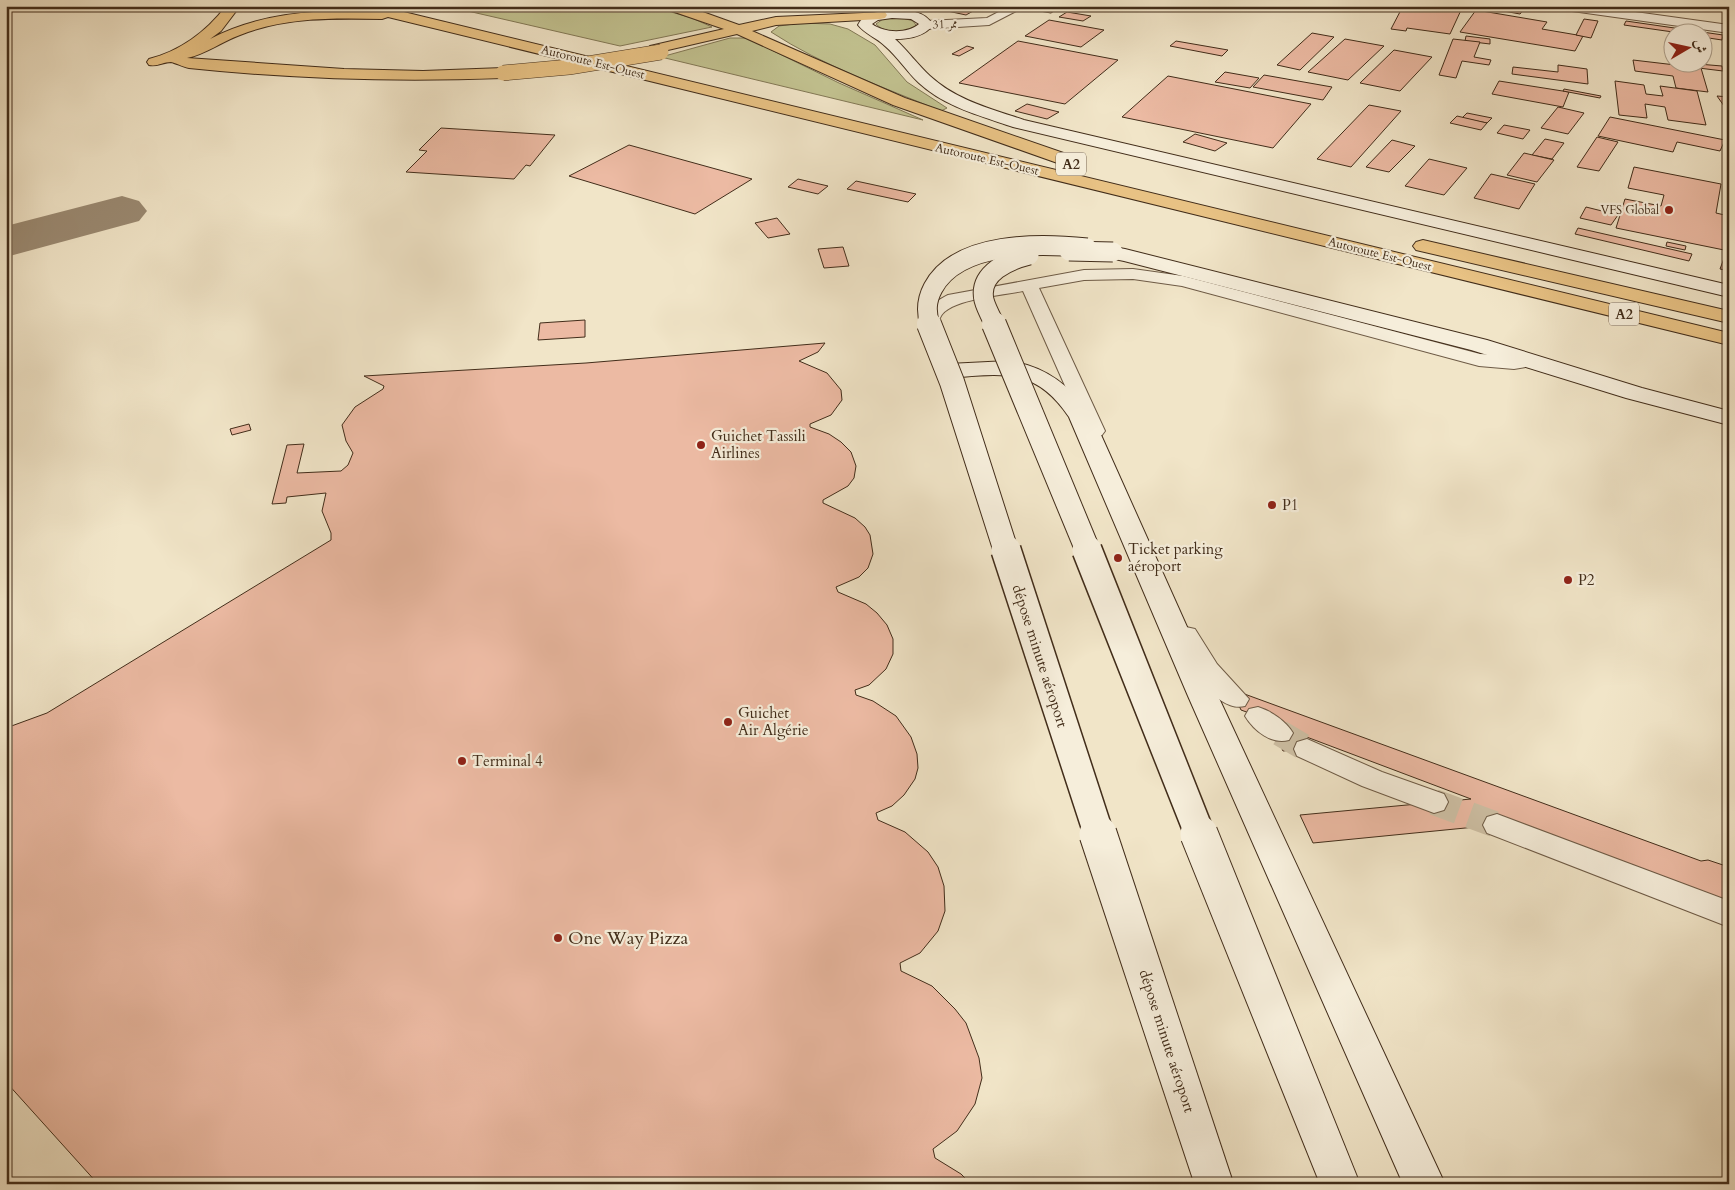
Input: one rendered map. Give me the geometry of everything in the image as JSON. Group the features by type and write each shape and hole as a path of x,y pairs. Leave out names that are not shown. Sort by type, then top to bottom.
{"highway":[{"path":"175,57 210,33 225,19 233,6"},
{"name":"Autoroute Est-Ouest","path":"361,6 1729,340"},
{"name":"Autoroute Est-Ouest","path":"414,6 563,44 1304,218"},
{"path":"671,6 742,30 886,96 980,132 1092,169"},
{"path":"175,57 186,64 342,75 438,76 578,66 803,18 881,12"},
{"path":"175,57 195,52 227,35 249,27 286,19 325,14 396,15"},
{"path":"742,30 812,21 842,22 874,30"},
{"path":"249,27 222,41 219,46 222,54 237,59 272,64 283,68"},
{"path":"210,33 149,58 175,57 283,68 374,73 504,71"},
{"name":"Autoroute Est-Ouest","path":"1410,243 1729,317"}],"main road":[{"path":"906,57 922,28 922,19 881,12 866,22 906,57 924,79 944,94 967,106 1019,124 1729,291"},
{"path":"874,30 900,34 922,28"},
{"name":"dépose minute aéroport","path":"1100,250 1048,245 1010,248 976,256 948,268 931,290 927,306 932,331 948,371 1057,709 1215,1184"},
{"path":"1340,1184 1146,701 1074,516 984,299 984,284 988,277 1002,265 1036,253 1064,250 1100,250 1479,345 1634,393 1729,418"},
{"path":"948,371 1013,368 1055,388 1075,407 1203,696 1424,1184"}],"street":[{"name":"ممر 31","path":"922,28 990,21 1020,6"},
{"path":"1565,6 1729,29"},
{"path":"1215,1184 960,408 929,329 930,317 946,303 964,297 1028,285 1108,273 1158,276 1479,360 1514,363 1530,361"},
{"path":"1028,285 1190,645 1222,688 1236,700"},
{"path":"1258,716 1280,733"},
{"path":"1307,749 1372,778 1434,802"},
{"path":"1497,825 1729,914"}],"green space":[{"path":"537,6 654,7 692,18 712,27 620,46 459,9"},
{"path":"903,18 913,21 916,25 907,30 896,32 885,30 876,24 883,19"},
{"path":"801,23 830,24 848,29 875,45 907,82 947,108 941,111 832,66 771,32 779,26"},
{"path":"730,38 747,38 839,83 923,120 661,57"}],"building":[{"path":"943,6 982,6 966,15 938,9"},
{"path":"1040,6 1057,9 1051,13 1034,10"},
{"path":"1403,6 1452,6 1462,8 1450,34 1407,28 1406,31 1391,29"},
{"path":"1476,6 1515,6 1525,8 1520,14"},
{"path":"1476,10 1547,22 1542,29 1583,36 1575,51 1460,32"},
{"path":"1067,12 1091,16 1083,21 1059,17"},
{"path":"1584,19 1598,21 1591,38 1576,35"},
{"path":"1049,20 1104,30 1081,47 1025,36"},
{"path":"1626,21 1662,26 1662,30 1624,25"},
{"path":"1312,33 1334,37 1300,70 1277,65"},
{"path":"1712,33 1723,35 1722,40 1712,38"},
{"path":"1466,36 1490,39 1490,44 1465,41"},
{"path":"1345,39 1384,46 1348,80 1308,72"},
{"path":"1453,39 1480,42 1474,57 1491,60 1489,65 1462,61 1456,78 1439,75"},
{"path":"1018,41 1118,60 1065,104 959,83"},
{"path":"1176,41 1228,50 1222,56 1170,46"},
{"path":"967,46 974,48 959,56 952,54"},
{"path":"1394,50 1432,57 1400,91 1360,83"},
{"path":"1729,58 1729,88 1724,87"},
{"path":"1633,60 1662,63 1662,72 1702,72 1708,92 1676,88 1673,76 1635,71"},
{"path":"1558,65 1587,69 1588,84 1512,74 1513,67 1558,72"},
{"path":"1712,65 1722,66 1723,71 1712,70"},
{"path":"1225,72 1259,78 1250,88 1215,82"},
{"path":"1264,75 1332,87 1323,100 1253,87"},
{"path":"1168,76 1311,104 1273,148 1122,117"},
{"path":"1499,81 1569,92 1563,107 1492,94"},
{"path":"1615,81 1644,85 1646,94 1663,96 1660,86 1697,91 1706,125 1668,120 1665,107 1645,104 1647,118 1619,115"},
{"path":"1564,89 1601,96 1600,98 1563,91"},
{"path":"1717,96 1729,97 1729,113"},
{"path":"1027,104 1059,112 1047,119 1015,111"},
{"path":"1369,105 1401,111 1351,167 1317,159"},
{"path":"1558,107 1584,113 1568,134 1541,128"},
{"path":"1467,113 1492,118 1487,123 1462,118"},
{"path":"1457,116 1487,123 1481,130 1450,123"},
{"path":"1610,117 1725,140 1720,151 1677,142 1673,152 1598,136"},
{"path":"1504,125 1530,130 1523,139 1497,133"},
{"path":"441,128 555,135 530,166 526,165 514,179 406,172 427,151 419,150"},
{"path":"1195,134 1227,143 1215,151 1183,142"},
{"path":"1597,137 1618,142 1599,171 1577,167"},
{"path":"1545,139 1564,143 1552,159 1532,155"},
{"path":"1392,140 1415,146 1389,172 1366,167"},
{"path":"629,145 752,179 695,214 569,176"},
{"path":"1524,153 1554,160 1537,182 1507,175"},
{"path":"1429,159 1467,168 1444,195 1405,186"},
{"name":"VFS Global","path":"1634,167 1721,184 1716,213 1729,216 1729,251 1616,228 1625,199 1661,206 1664,195 1628,188"},
{"path":"1491,174 1535,184 1519,209 1474,198"},
{"path":"798,179 828,186 818,194 788,187"},
{"path":"856,181 916,194 908,202 847,189"},
{"path":"1586,207 1618,215 1611,225 1580,218"},
{"path":"777,218 790,234 768,238 755,223"},
{"path":"1578,228 1692,254 1689,261 1575,234"},
{"path":"1667,242 1686,246 1685,250 1666,246"},
{"path":"843,247 849,266 824,268 818,249"},
{"path":"1726,253 1729,254 1729,271 1720,269"},
{"path":"585,320 585,337 538,340 540,323"},
{"name":"Terminal 4","path":"825,343 818,352 799,361 827,373 841,390 842,400 831,415 810,424 810,427 829,434 841,442 851,452 856,466 854,478 848,486 823,500 823,503 855,518 865,527 870,535 873,554 868,568 859,577 836,587 838,592 866,604 877,613 887,625 893,639 893,654 886,669 869,685 855,690 856,695 873,701 896,716 911,737 917,754 918,768 915,779 904,795 892,806 876,813 878,820 905,832 928,852 938,867 944,886 945,911 938,931 920,953 900,963 901,971 932,986 955,1009 966,1023 979,1058 982,1078 975,1104 957,1131 933,1149 935,1158 961,1174 971,1184 98,1184 6,1082 6,728 47,713 331,540 331,533 322,511 326,493 287,497 286,503 272,504 287,445 304,444 297,473 341,471 348,465 353,453 346,441 342,425 355,407 383,389 384,386 364,376 586,363"},
{"path":"249,424 251,430 232,435 230,429"},
{"path":"1239,692 1701,861 1708,860 1729,867 1729,903 1516,823 1313,843 1300,815 1471,799 1304,736 1310,748 1283,751 1275,734 1299,731 1241,710 1236,699"}],"taxiway":[{"path":"6,242 122,211"}],"tunnel":[{"path":"1280,733 1307,749"},
{"path":"1434,802 1497,825"}],"place":[{"name":"VFS Global","path":"1669,210"},
{"name":"Guichet Tassili Airlines","path":"701,445"},
{"name":"P1","path":"1272,505"},
{"name":"Ticket parking aéroport","path":"1118,558"},
{"name":"P2","path":"1568,580"},
{"name":"Guichet Air Algérie","path":"728,722"},
{"name":"Terminal 4","path":"462,761"},
{"name":"One Way Pizza","path":"558,938"}]}
